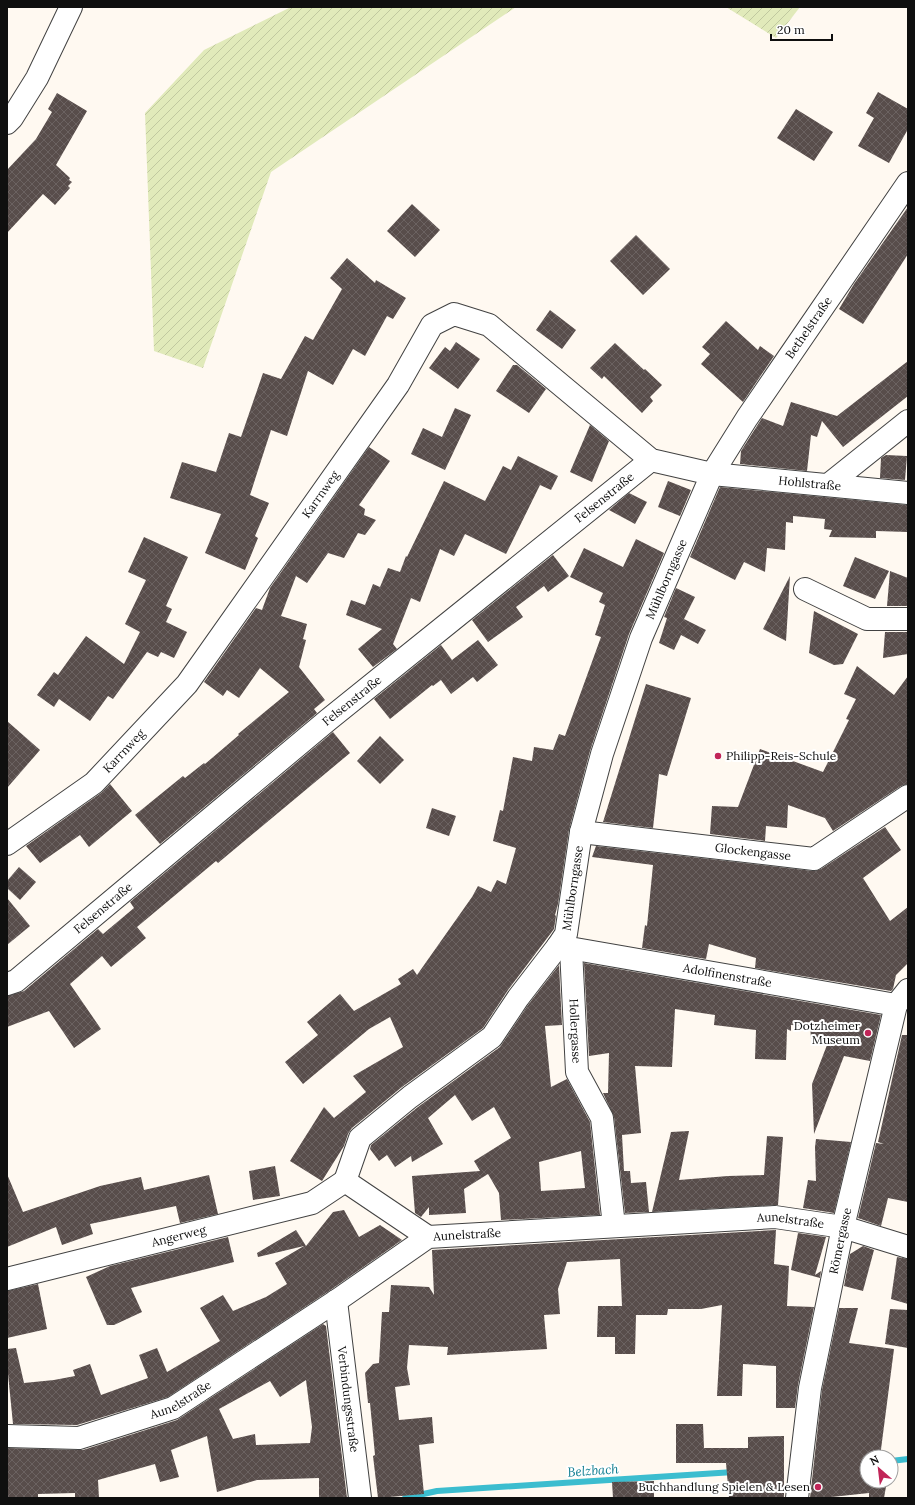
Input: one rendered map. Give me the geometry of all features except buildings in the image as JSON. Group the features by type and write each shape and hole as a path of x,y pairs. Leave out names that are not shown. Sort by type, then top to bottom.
{"street":[{"path":"7,123 12,118 37,78 70,7"},
{"name":"Bethelstraße","path":"712,474 747,418 908,183"},
{"name":"Karrnweg","path":"7,844 94,783 187,684 398,385 432,325 454,314 489,324 651,460"},
{"path":"828,485 908,421"},
{"path":"651,460 712,474"},
{"name":"Felsenstraße","path":"7,984 16,980 328,720 651,460"},
{"name":"Hohlstraße","path":"712,474 908,493"},
{"name":"Mühlborngasse","path":"345,1181 360,1138 410,1097 492,1037 518,998 565,947 581,832 602,754 641,638 712,474"},
{"path":"804,589 867,619 908,619"},
{"name":"Glockengasse","path":"581,832 814,859 908,796"},
{"name":"Adolfinenstraße","path":"565,947 902,997"},
{"name":"Hollergasse","path":"565,947 577,1072 602,1118 614,1226"},
{"name":"Römergasse","path":"797,1498 810,1388 844,1227 902,997"},
{"path":"345,1181 428,1237"},
{"name":"Angerweg","path":"7,1279 312,1203 345,1181"},
{"name":"Aunelstraße","path":"7,1436 79,1438 173,1408 336,1301 428,1237 775,1216 844,1227 908,1246"},
{"name":"Verbindungsstraße","path":"336,1301 360,1498"}],"green space":[{"path":"291,7 516,7 271,172 203,368 154,351 145,113 204,50"},
{"path":"726,7 800,7 776,38"}],"waterway":[{"name":"Belzbach","path":"899,1460 908,1459"},
{"name":"Belzbach","path":"405,1498 437,1491 734,1472"}],"place":[{"name":"Philipp-Reis-Schule","path":"718,756"},
{"name":"Dotzheimer Museum","path":"868,1033"},
{"name":"Buchhandlung Spielen & Lesen","path":"818,1487"}]}
